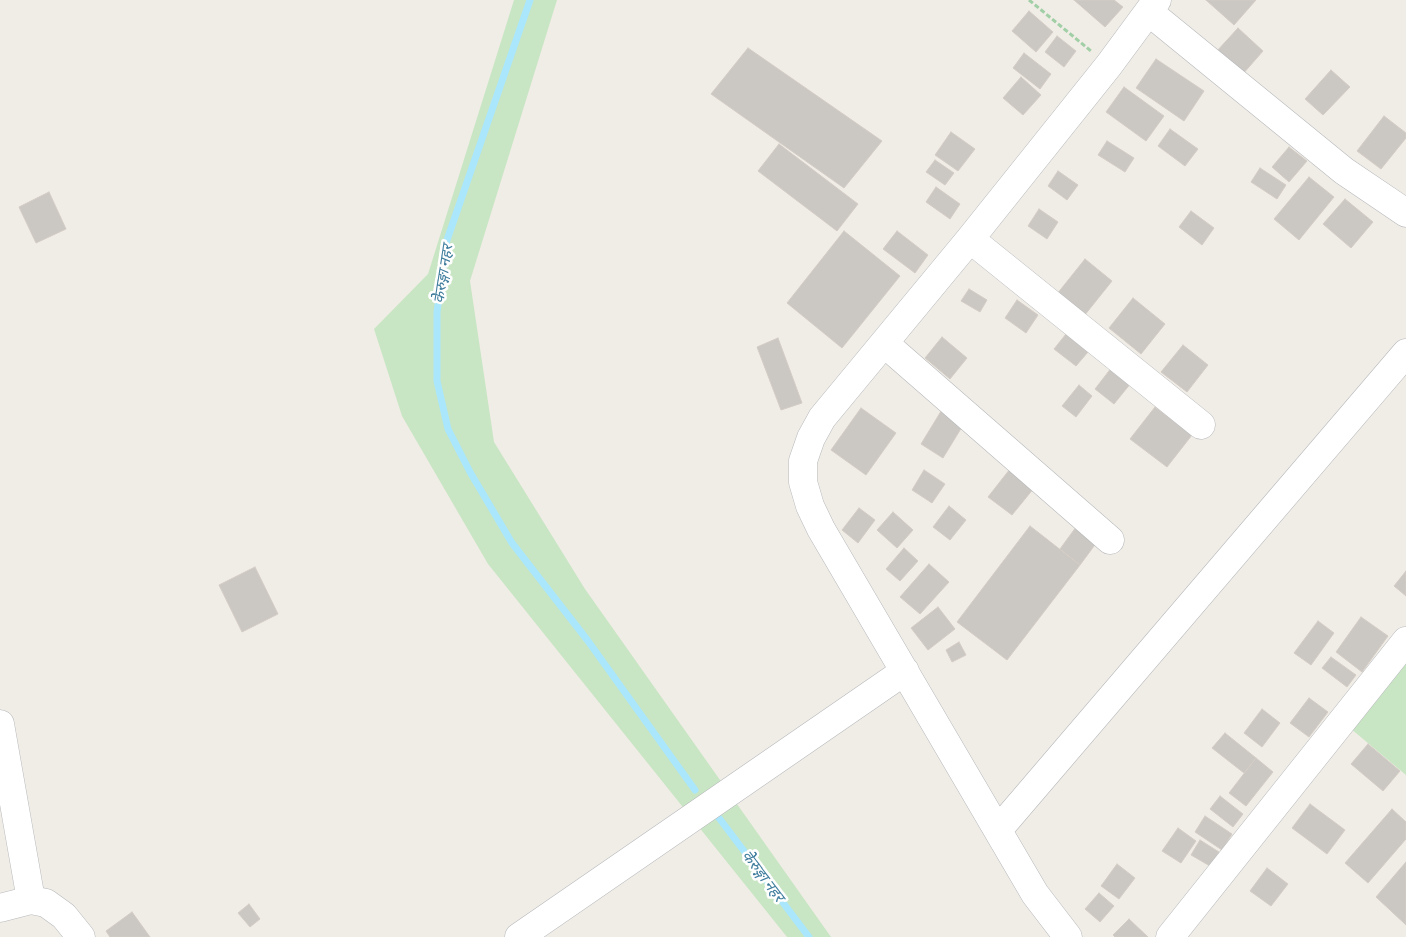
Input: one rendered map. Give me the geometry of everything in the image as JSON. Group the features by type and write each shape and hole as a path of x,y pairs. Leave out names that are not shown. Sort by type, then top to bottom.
{"street":[{"path":"1068,937 1035,894 821,529 810,506 803,482 803,461 810,438 822,418 970,239 1109,65 1153,6 1344,171 1406,213"},
{"path":"970,239 1201,425"},
{"path":"884,343 1110,540"},
{"path":"998,830 1406,353"},
{"path":"1170,937 1406,641"},
{"path":"519,937 905,671"},
{"path":"0,724 31,900"},
{"path":"0,908 31,900 46,903 64,916 81,937"}],"path":[{"path":"1029,0 1109,65"}],"green space":[{"path":"514,0 557,0 470,281 494,442 585,589 831,937 787,937 488,564 402,416 374,329 428,274"},
{"path":"1406,658 1406,775 1350,728"}],"building":[{"path":"1074,0 1114,0 1123,7 1105,27"},
{"path":"1206,0 1256,0 1234,25"},
{"path":"1029,11 1053,32 1036,52 1012,31"},
{"path":"1238,28 1263,51 1242,75 1216,52"},
{"path":"1057,36 1076,51 1064,67 1045,52"},
{"path":"748,48 882,141 844,188 711,94"},
{"path":"1024,53 1051,74 1040,89 1013,68"},
{"path":"1156,59 1204,91 1184,121 1136,88"},
{"path":"1331,70 1350,87 1323,115 1305,99"},
{"path":"1021,77 1041,95 1023,115 1003,98"},
{"path":"1124,87 1164,116 1146,141 1106,112"},
{"path":"1384,116 1406,133 1406,138 1381,169 1357,151"},
{"path":"1170,129 1198,149 1185,166 1158,146"},
{"path":"951,132 975,149 958,171 935,155"},
{"path":"1107,141 1134,158 1125,172 1098,155"},
{"path":"779,144 858,204 837,231 758,171"},
{"path":"1289,147 1307,161 1289,182 1272,167"},
{"path":"935,160 954,173 945,185 926,172"},
{"path":"1260,168 1286,185 1277,199 1251,182"},
{"path":"1058,171 1078,185 1067,200 1048,186"},
{"path":"1309,177 1334,197 1299,240 1274,219"},
{"path":"936,187 960,204 950,219 926,202"},
{"path":"49,192 66,229 36,243 19,207"},
{"path":"1345,199 1373,222 1351,248 1323,224"},
{"path":"1039,209 1058,222 1047,239 1028,226"},
{"path":"1191,211 1214,228 1202,245 1179,227"},
{"path":"844,231 900,276 842,348 787,303"},
{"path":"897,231 928,255 915,273 883,249"},
{"path":"1085,259 1112,281 1084,316 1057,294"},
{"path":"969,289 987,300 980,312 961,301"},
{"path":"1133,298 1165,324 1141,354 1109,328"},
{"path":"1017,300 1038,315 1026,333 1005,318"},
{"path":"1066,334 1088,352 1076,366 1054,349"},
{"path":"942,337 967,358 950,379 925,358"},
{"path":"778,338 802,403 781,410 757,347"},
{"path":"1183,345 1208,365 1187,392 1161,372"},
{"path":"1112,367 1131,383 1114,404 1095,389"},
{"path":"1079,385 1092,396 1076,417 1062,406"},
{"path":"1155,407 1192,435 1167,467 1130,439"},
{"path":"861,408 896,433 866,475 831,450"},
{"path":"943,408 965,422 943,458 921,444"},
{"path":"1010,469 1034,488 1012,515 988,497"},
{"path":"924,470 945,484 932,503 912,490"},
{"path":"949,506 966,520 950,540 933,527"},
{"path":"859,508 875,520 858,543 842,530"},
{"path":"893,512 913,530 897,548 877,530"},
{"path":"1079,523 1100,538 1080,565 1060,549"},
{"path":"1030,526 1080,565 1007,660 957,622"},
{"path":"904,548 918,561 900,581 886,569"},
{"path":"929,564 949,582 920,614 900,597"},
{"path":"255,567 278,614 242,632 219,585"},
{"path":"1406,571 1406,596 1394,586"},
{"path":"938,607 955,629 928,650 911,628"},
{"path":"1361,617 1388,636 1362,672 1336,652"},
{"path":"1318,621 1334,633 1311,665 1294,653"},
{"path":"959,642 966,655 952,662 946,650"},
{"path":"1331,657 1356,675 1347,687 1322,668"},
{"path":"1309,698 1328,712 1309,737 1290,723"},
{"path":"1262,709 1280,723 1262,747 1244,733"},
{"path":"1225,733 1256,758 1244,773 1212,748"},
{"path":"1368,744 1400,771 1383,791 1351,764"},
{"path":"1256,758 1273,772 1246,806 1229,793"},
{"path":"1220,796 1243,814 1233,827 1210,809"},
{"path":"1310,804 1345,830 1327,854 1292,828"},
{"path":"1392,809 1406,822 1406,839 1368,883 1345,863"},
{"path":"1205,816 1232,834 1222,850 1195,832"},
{"path":"1178,828 1196,841 1181,863 1162,851"},
{"path":"1200,840 1219,852 1210,866 1191,855"},
{"path":"1406,862 1406,925 1376,897"},
{"path":"1117,864 1135,878 1119,899 1101,886"},
{"path":"1267,868 1288,884 1271,906 1250,891"},
{"path":"1099,893 1114,906 1100,922 1085,909"},
{"path":"249,904 260,919 250,927 238,913"},
{"path":"132,912 150,937 110,937 106,931"},
{"path":"1129,919 1148,937 1115,937 1113,935"}],"waterway":[{"name":"केेरुङ्गा नहर","path":"530,0 447,240 437,312 437,381 448,429 470,472 512,543 588,641 695,790"},
{"name":"केेरुङ्गा नहर","path":"716,814 809,937"}]}
